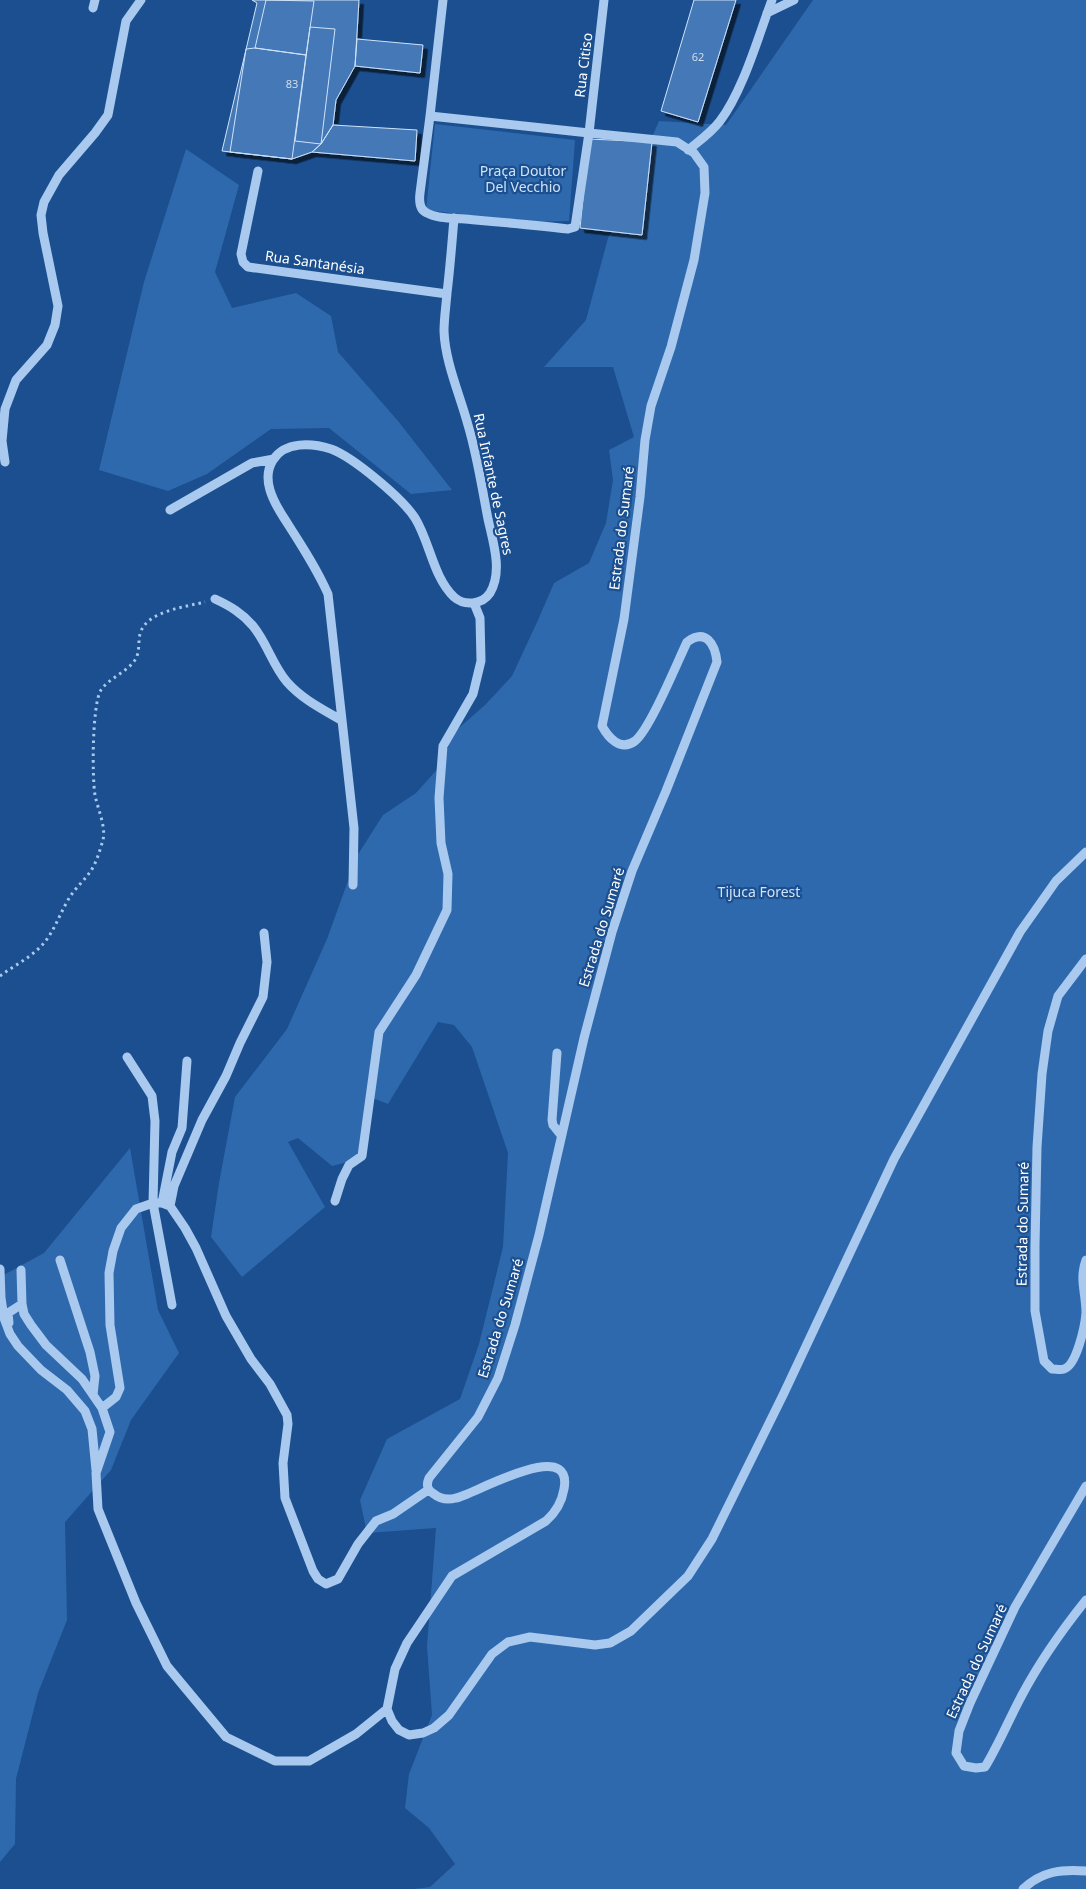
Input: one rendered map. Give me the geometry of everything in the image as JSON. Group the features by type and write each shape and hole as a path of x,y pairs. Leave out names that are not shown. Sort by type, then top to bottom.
{"street":[{"path":"4,462 2,441 5,408 16,380 47,345 55,325 58,306 43,232 42,215 44,202 59,175 96,133 108,115 126,21 141,0"},
{"path":"430,116 589,133 574,228 454,218 425,213 419,202 443,0"},
{"name":"Rua Citiso","path":"589,133 604,0"},
{"path":"688,150 709,133 720,121 737,92 772,0"},
{"path":"767,13 794,0"},
{"name":"Estrada do Sumaré","path":"428,1490 429,1478 478,1417 498,1378 515,1325 539,1235 584,1038 612,932 629,880 717,662 716,650 711,642 704,637 693,637 687,642 646,728 634,741 626,745 616,743 608,738 602,726 624,619 640,497 645,440 651,406 671,347 694,260 705,192 704,167 694,152 677,142 589,133"},
{"name":"Rua Santanésia","path":"258,171 241,254 243,262 248,267 447,294"},
{"name":"Rua Infante de Sagres","path":"454,218 444,332 448,356 469,427 497,566 495,582 490,594 483,600 474,603"},
{"path":"335,1200 342,1178 349,1165 362,1156 379,1032 416,975 447,910 448,874 441,843 439,798 443,746 473,694 481,660 480,618 474,603 464,603 454,597 443,583 414,517 391,491 333,450 315,445 299,445 284,449 274,459 269,471 268,490 278,509 313,562 328,594 354,828 353,885"},
{"path":"170,510 252,463 274,459"},
{"path":"216,600 235,609 254,627 294,690 310,702 341,720"},
{"path":"161,1204 196,1248 226,1316 251,1359 270,1384 287,1416 288,1424 283,1463 285,1498 313,1571 318,1579 326,1584 338,1579 358,1544 376,1521 393,1514 428,1490 440,1498 458,1498 532,1467 550,1465 557,1468 564,1480 564,1489 555,1514 452,1576 407,1643 395,1669 387,1709 392,1721 399,1730 409,1734 423,1733 434,1728 449,1715 492,1654 508,1642 530,1637 595,1645 610,1643 631,1631 688,1576 721,1522 894,1159 1020,932 1056,881 1086,852"},
{"path":"102,1408 116,1397 120,1388 110,1325 109,1273 112,1251 120,1228 136,1210 161,1204 174,1186 202,1120 226,1076 240,1043 264,997 267,962 264,933"},
{"name":"Estrada do Sumaré","path":"1086,959 1058,996 1048,1031 1042,1074 1037,1147 1035,1311 1044,1361 1052,1369 1064,1369 1072,1363 1080,1343 1086,1314 1082,1271 1086,1260"},
{"path":"557,1052 552,1120 553,1125 561,1135"},
{"path":"127,1057 152,1096 172,1304"},
{"path":"161,1204 172,1152 182,1128 187,1061"},
{"path":"60,1260 90,1352 95,1376 94,1395"},
{"path":"0,1269 0,1298 10,1334 18,1346 41,1370 67,1390 85,1411 92,1429 98,1509 136,1603 167,1666 226,1737 275,1761 309,1761 356,1734 387,1709"},
{"path":"22,1270 22,1304 24,1314 46,1345 82,1380 102,1408 110,1432 96,1470"},
{"path":"10,1334 8,1313 22,1304"},
{"name":"Estrada do Sumaré","path":"1086,1486 1015,1607 970,1703 959,1731 956,1753 964,1766 985,1767 1039,1665 1060,1633 1086,1600"},
{"path":"1023,1889 1029,1883 1047,1874 1065,1870 1086,1871"}],"path":[{"path":"0,976 28,958 49,938 67,902 92,871 97,858 103,839 103,829 94,787 94,735 97,698 101,689 125,671 136,658 140,633 146,623 159,615 216,600"}],"green space":[{"name":"Tijuca Forest","path":"813,0 1086,0 1086,1889 414,1889 430,1887 455,1864 429,1828 405,1808 409,1774 432,1715 427,1646 436,1528 367,1533 360,1500 387,1439 460,1399 479,1344 503,1247 508,1153 472,1047 454,1025 438,1022 388,1104 370,1097 359,1159 332,1166 298,1138 288,1142 325,1207 242,1277 211,1237 235,1097 287,1029 327,939 357,856 383,815 416,793 442,764 453,733 485,705 512,676 554,583 589,563 606,523 613,480 609,450 634,437 613,367 544,367 586,320 608,238 659,121 726,125"},
{"name":"Praça Doutor Del Vecchio","path":"435,124 575,140 569,221 525,222 426,210"},
{"path":"186,149 239,185 215,272 232,308 296,293 331,316 338,352 398,421 452,490 411,494 329,428 271,429 207,474 168,491 99,470 144,282"},
{"path":"130,1148 158,1310 179,1353 131,1420 111,1470 65,1522 67,1620 38,1693 16,1779 15,1844 0,1862 0,1277 44,1253"}],"building":[{"path":"252,0 359,0 355,66 336,100 333,125 321,144 312,152 292,159 222,151 257,3"},
{"path":"266,0 314,1 306,55 255,48"},
{"path":"694,0 736,0 698,122 661,111"},
{"path":"310,27 335,29 321,144 295,141"},
{"path":"357,39 423,45 420,73 355,66"},
{"path":"255,48 306,55 292,159 230,152 246,49"},
{"path":"333,125 417,130 415,161 312,152 321,144"},
{"path":"589,139 652,142 642,235 580,228"}]}
